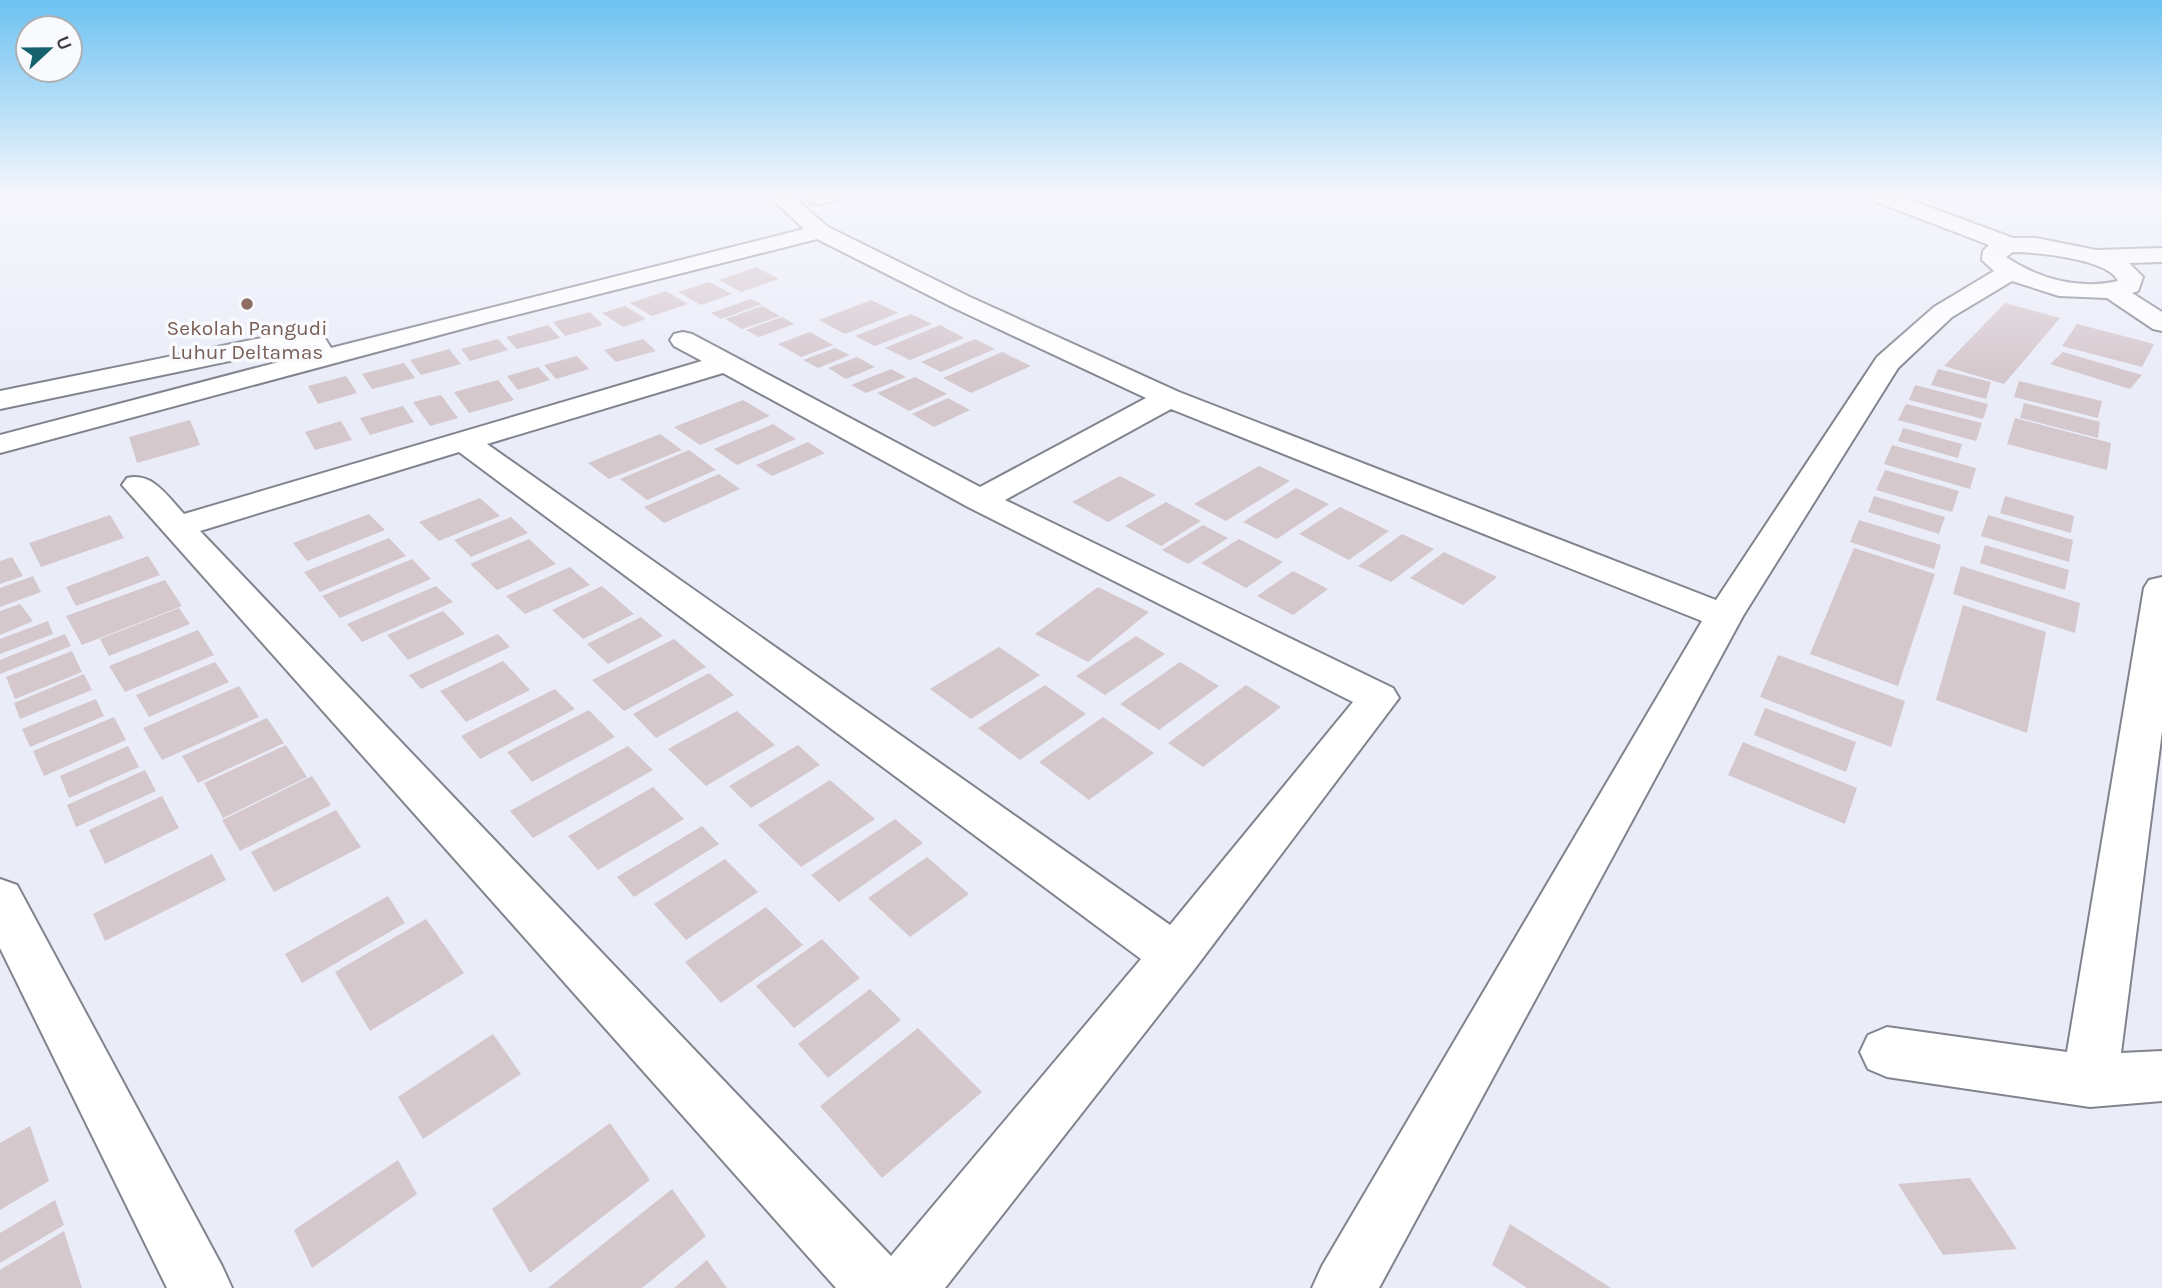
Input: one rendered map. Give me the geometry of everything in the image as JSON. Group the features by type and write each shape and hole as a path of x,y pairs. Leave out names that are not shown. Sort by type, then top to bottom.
{"street":[{"path":"0,444 331,356 733,254"},
{"path":"864,254 961,303 1169,398 1724,616"},
{"path":"2000,254 2041,284 2080,291 2113,291 2129,286 2132,278 2119,267 2083,254"},
{"path":"1344,1288 1724,616 1887,363 1943,312 2010,259 2030,254"},
{"path":"2096,257 2162,255"},
{"path":"2113,291 2162,323"},
{"path":"0,400 296,339 314,341 331,356"},
{"path":"684,340 980,500 1379,698 1175,956 905,1288"},
{"path":"176,527 725,363"},
{"path":"980,500 1169,398"},
{"path":"463,441 1175,956"},
{"path":"138,485 878,1288"},
{"path":"2090,1082 2152,719 2162,587"},
{"path":"0,899 200,1288"},
{"path":"1887,1052 2090,1082 2162,1076"}],"building":[{"path":"756,267 779,279 741,292 719,280"},
{"path":"709,282 732,294 701,305 678,292"},
{"path":"666,291 688,304 652,316 630,303"},
{"path":"751,299 762,304 721,319 711,313"},
{"path":"871,300 898,313 845,334 819,320"},
{"path":"2005,303 2060,318 2004,384 1944,366"},
{"path":"625,306 646,319 623,327 602,313"},
{"path":"762,306 780,316 742,329 725,319"},
{"path":"590,312 603,325 565,336 553,322"},
{"path":"911,314 932,324 875,346 855,336"},
{"path":"782,317 794,324 759,337 746,330"},
{"path":"2077,324 2154,344 2142,367 2062,346"},
{"path":"548,325 560,338 517,349 506,337"},
{"path":"940,325 964,338 910,360 885,348"},
{"path":"810,332 833,345 801,357 778,344"},
{"path":"498,339 508,350 470,361 461,349"},
{"path":"643,339 656,351 616,362 604,350"},
{"path":"975,339 995,349 941,372 921,362"},
{"path":"835,348 850,355 818,368 803,360"},
{"path":"449,349 461,364 421,375 410,360"},
{"path":"1002,352 1031,366 971,393 943,378"},
{"path":"2063,352 2142,375 2130,389 2050,364"},
{"path":"577,356 589,369 556,379 544,365"},
{"path":"857,357 875,367 846,379 828,368"},
{"path":"404,363 415,378 372,389 362,374"},
{"path":"538,367 550,380 518,390 507,376"},
{"path":"891,369 906,377 866,393 851,385"},
{"path":"1938,369 1991,382 1986,399 1931,385"},
{"path":"346,376 357,393 318,404 308,386"},
{"path":"915,377 947,394 909,411 877,393"},
{"path":"498,380 514,400 469,413 454,392"},
{"path":"2019,381 2102,401 2098,418 2014,397"},
{"path":"1915,385 1988,404 1983,419 1909,400"},
{"path":"441,395 458,418 430,426 413,402"},
{"path":"948,398 970,410 934,427 912,414"},
{"path":"743,400 770,416 700,445 674,427"},
{"path":"2024,403 2100,422 2098,438 2020,418"},
{"path":"1906,404 1982,423 1976,441 1898,420"},
{"path":"403,406 414,422 370,435 360,418"},
{"path":"2015,418 2111,443 2107,470 2007,444"},
{"path":"190,420 200,445 137,463 129,437"},
{"path":"341,421 352,440 315,450 305,432"},
{"path":"773,424 796,439 737,465 714,449"},
{"path":"1903,428 1962,444 1958,458 1898,441"},
{"path":"660,434 682,450 609,479 588,463"},
{"path":"808,442 825,453 772,476 756,465"},
{"path":"1892,445 1976,468 1970,489 1884,464"},
{"path":"689,450 716,470 647,500 620,479"},
{"path":"1259,466 1290,481 1226,521 1194,504"},
{"path":"1885,470 1959,491 1952,512 1876,490"},
{"path":"719,474 740,489 664,523 644,507"},
{"path":"1120,476 1156,495 1108,522 1072,502"},
{"path":"1296,488 1329,504 1277,539 1243,522"},
{"path":"1874,496 1945,517 1939,534 1868,512"},
{"path":"2005,496 2074,516 2071,533 2000,513"},
{"path":"480,498 500,516 439,541 419,522"},
{"path":"1166,502 1201,521 1161,546 1125,526"},
{"path":"1340,507 1389,531 1349,560 1299,534"},
{"path":"369,514 385,530 307,561 293,543"},
{"path":"110,515 124,538 41,567 29,543"},
{"path":"1988,515 2073,540 2069,562 1981,536"},
{"path":"511,517 528,533 471,557 454,540"},
{"path":"1859,520 1941,545 1934,569 1850,542"},
{"path":"1203,525 1228,538 1188,564 1162,550"},
{"path":"1402,534 1434,549 1391,582 1358,566"},
{"path":"389,538 406,556 320,592 304,572"},
{"path":"529,539 556,564 497,590 470,564"},
{"path":"1239,539 1283,562 1246,588 1201,563"},
{"path":"1985,545 2069,570 2065,590 1980,563"},
{"path":"1854,548 1935,574 1898,686 1810,654"},
{"path":"1444,552 1497,577 1463,605 1410,578"},
{"path":"148,556 160,575 76,606 66,587"},
{"path":"12,557 23,576 0,584 0,561"},
{"path":"412,559 431,579 340,618 322,596"},
{"path":"1961,566 2080,603 2075,633 1953,594"},
{"path":"570,567 590,585 525,614 506,596"},
{"path":"1293,571 1328,589 1293,615 1257,596"},
{"path":"33,576 41,592 0,607 0,588"},
{"path":"165,580 182,606 82,645 66,616"},
{"path":"436,586 453,602 362,642 347,624"},
{"path":"602,586 634,614 583,639 552,610"},
{"path":"1098,587 1149,612 1088,662 1035,634"},
{"path":"20,604 33,621 0,635 0,611"},
{"path":"1963,605 2046,632 2027,733 1936,700"},
{"path":"179,608 190,624 109,656 100,639"},
{"path":"443,611 465,634 408,660 387,635"},
{"path":"641,617 663,636 608,664 587,644"},
{"path":"48,621 53,634 0,654 0,639"},
{"path":"198,630 214,655 125,692 109,666"},
{"path":"65,634 71,646 0,674 0,660"},
{"path":"498,634 510,647 421,689 409,675"},
{"path":"1136,636 1165,654 1105,695 1076,676"},
{"path":"674,639 706,667 624,711 592,680"},
{"path":"999,647 1040,675 971,719 930,689"},
{"path":"72,651 82,672 15,699 6,677"},
{"path":"1778,655 1905,701 1891,747 1760,697"},
{"path":"503,661 530,690 466,722 440,691"},
{"path":"215,662 229,682 149,717 136,695"},
{"path":"1180,662 1219,686 1159,730 1120,704"},
{"path":"709,673 734,695 656,738 633,714"},
{"path":"84,674 92,690 20,719 14,703"},
{"path":"1045,685 1086,714 1020,760 978,728"},
{"path":"1246,685 1281,707 1203,767 1168,743"},
{"path":"239,686 259,717 162,760 143,728"},
{"path":"555,689 575,709 480,759 461,736"},
{"path":"96,699 104,716 30,747 22,729"},
{"path":"1765,708 1856,742 1846,772 1754,735"},
{"path":"589,710 615,737 532,782 507,752"},
{"path":"737,711 775,745 706,786 668,749"},
{"path":"114,717 126,740 44,776 33,751"},
{"path":"1103,717 1154,753 1089,800 1039,762"},
{"path":"267,718 284,743 198,783 182,756"},
{"path":"1743,742 1857,788 1845,824 1728,775"},
{"path":"286,745 307,777 223,818 204,783"},
{"path":"798,745 820,765 751,808 729,786"},
{"path":"128,746 139,767 69,798 60,776"},
{"path":"628,746 653,770 533,838 510,811"},
{"path":"145,770 156,791 76,827 67,805"},
{"path":"312,776 331,805 240,851 222,820"},
{"path":"830,780 875,819 801,867 758,825"},
{"path":"653,787 684,819 598,870 568,836"},
{"path":"162,796 179,828 105,864 89,830"},
{"path":"336,810 361,847 274,892 251,852"},
{"path":"895,819 923,843 839,902 811,875"},
{"path":"702,826 719,844 634,897 617,877"},
{"path":"212,854 226,880 105,941 93,914"},
{"path":"927,857 969,894 910,937 868,898"},
{"path":"725,859 758,892 686,940 654,904"},
{"path":"388,896 405,923 302,983 285,954"},
{"path":"766,907 803,945 721,1003 685,962"},
{"path":"426,919 464,973 370,1031 335,972"},
{"path":"822,939 860,978 794,1028 756,986"},
{"path":"870,989 901,1020 828,1078 798,1044"},
{"path":"918,1028 982,1092 882,1178 820,1106"},
{"path":"493,1034 521,1074 423,1139 398,1097"},
{"path":"610,1123 650,1180 530,1273 492,1209"},
{"path":"30,1126 49,1181 0,1210 0,1143"},
{"path":"398,1160 417,1194 312,1268 294,1230"},
{"path":"1970,1178 2017,1249 1943,1255 1898,1184"},
{"path":"672,1189 706,1236 642,1288 548,1288"},
{"path":"55,1200 64,1225 0,1263 0,1233"},
{"path":"1510,1224 1611,1288 1527,1288 1492,1265"},
{"path":"64,1231 82,1288 0,1288 0,1270"},
{"path":"707,1260 727,1288 674,1288"}],"place":[{"name":"Sekolah Pangudi Luhur Deltamas","path":"247,304"}]}
